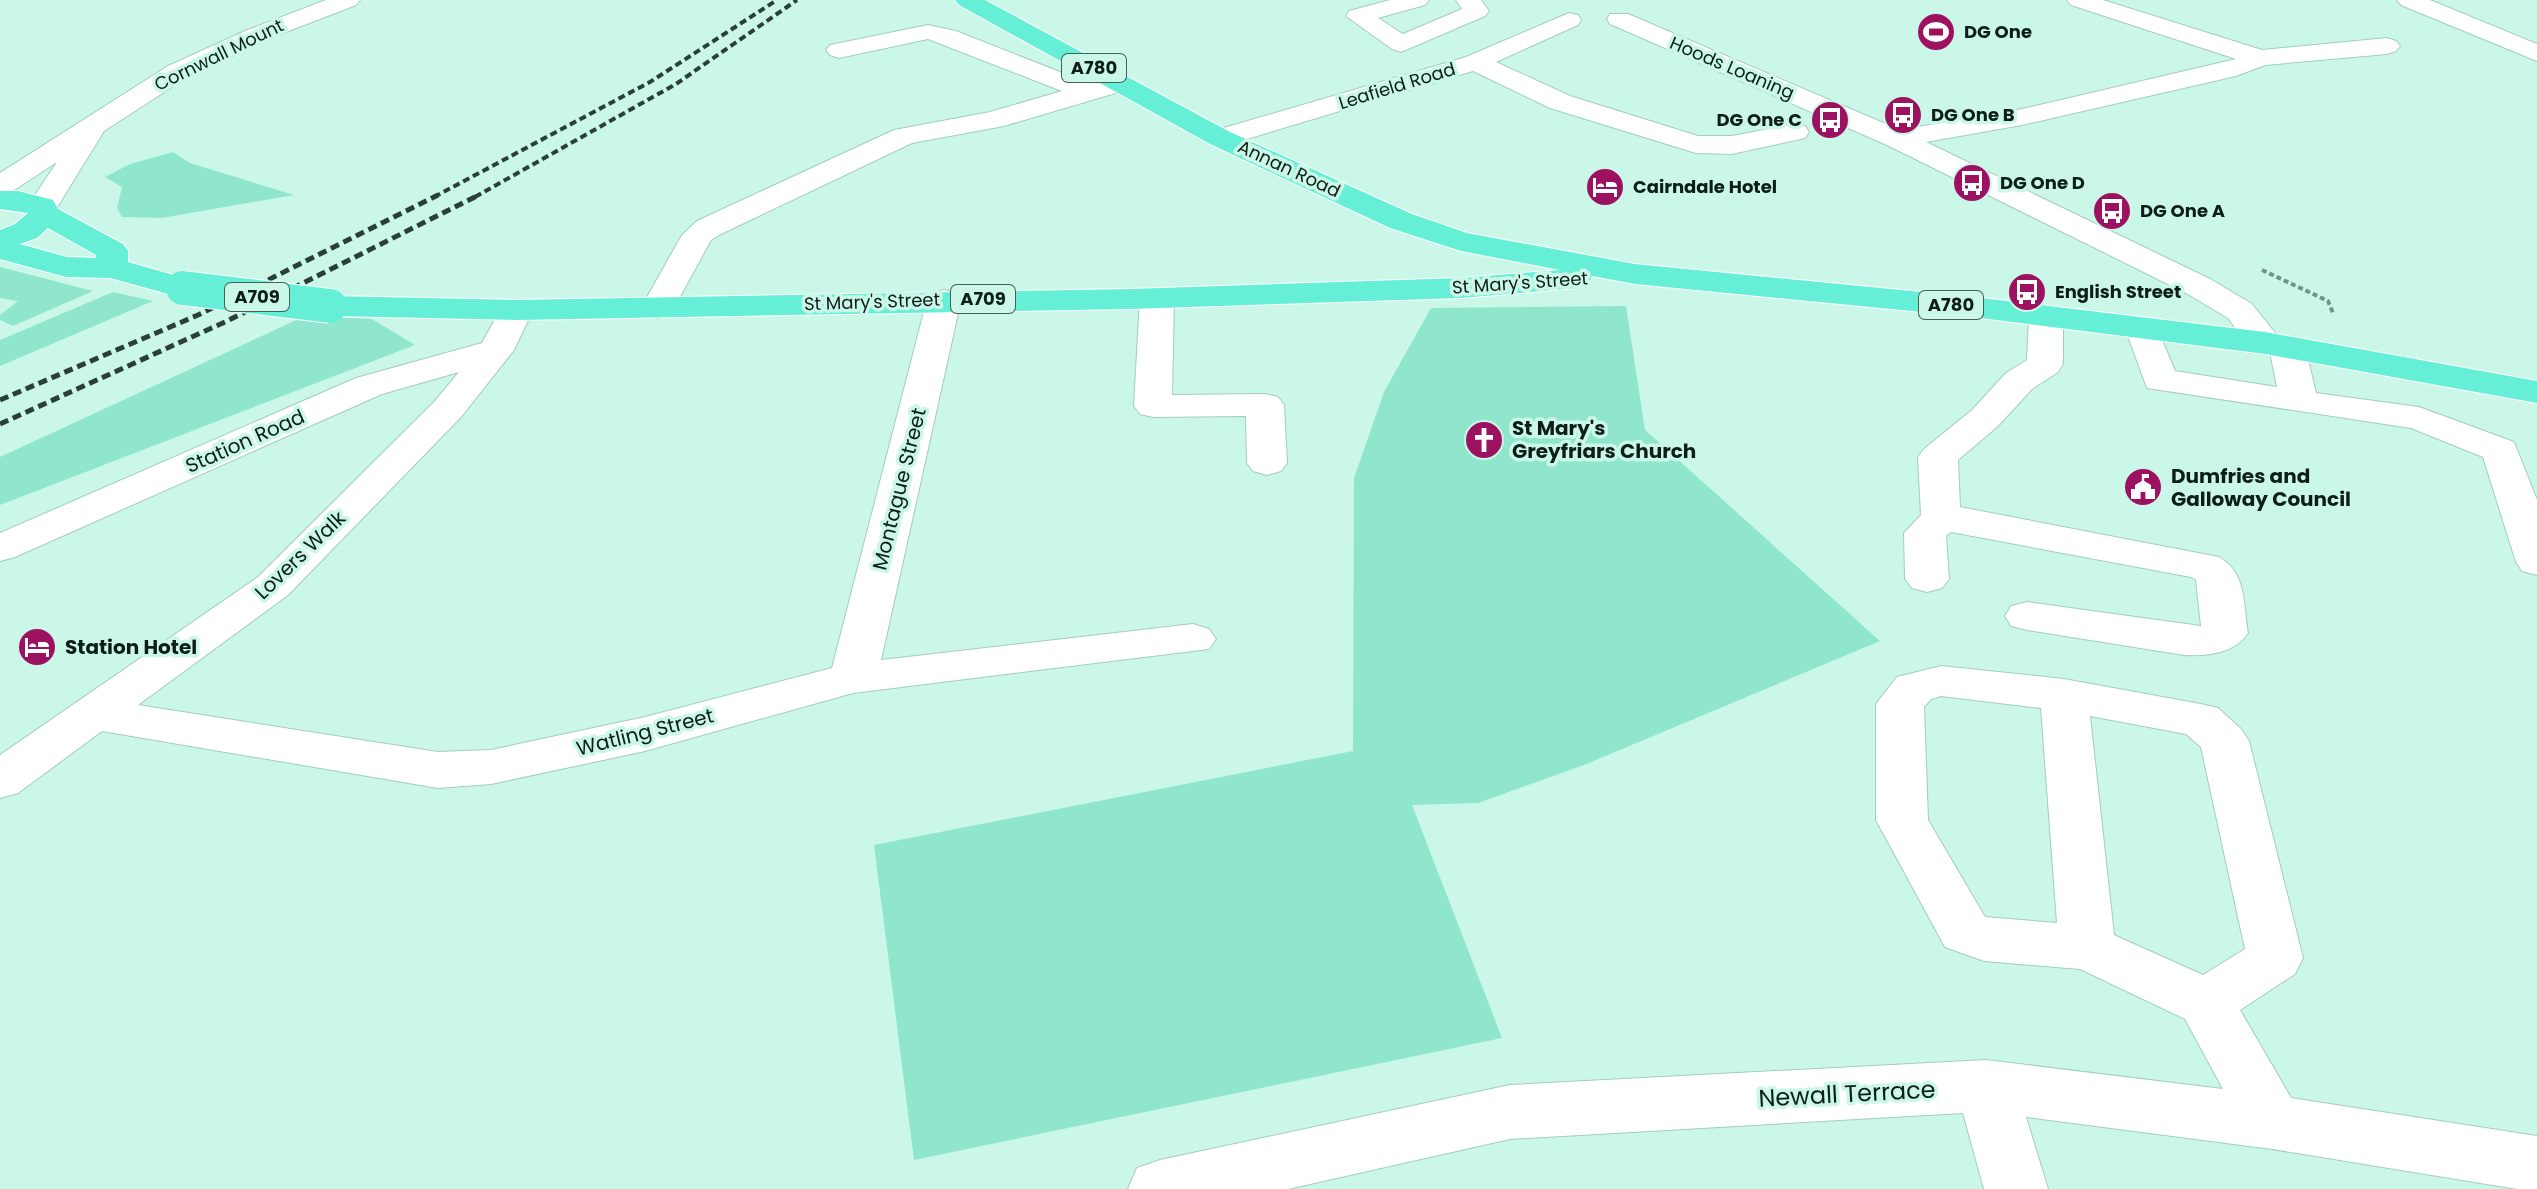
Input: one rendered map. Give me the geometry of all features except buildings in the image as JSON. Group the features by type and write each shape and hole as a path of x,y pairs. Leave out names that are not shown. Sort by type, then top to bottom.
{"main road":[{"name":"Annan Road","path":"967,0 1107,86 1401,221 1461,241 1635,274"},
{"path":"0,200 33,202 112,251 112,268"},
{"path":"0,241 26,231 44,211"},
{"path":"1361,291 1395,279 1415,267 1420,254 1401,221"},
{"name":"St Mary's Street","path":"0,249 66,267 112,268 183,288 330,306 516,310 1157,298 1461,288 1635,274"},
{"name":"A780","path":"1635,274 2046,316 2276,345 2537,392"}],"street":[{"name":"Cornwall Mount","path":"0,186 177,72 254,36 348,0"},
{"path":"1417,0 1358,16 1401,44 1465,19 1477,11 1468,0"},
{"path":"2079,0 2260,58"},
{"path":"2409,0 2537,53"},
{"path":"1565,5 1601,23 1618,6"},
{"name":"Leafield Road","path":"1220,138 1475,62 1565,5"},
{"name":"Hoods Loaning","path":"1618,6 2198,286 2240,311 2276,345"},
{"path":"839,50 928,32 947,36 1068,85 1107,86"},
{"path":"2500,36 2537,32"},
{"path":"1897,139 2022,117 2236,68 2260,58 2387,46"},
{"path":"1475,62 1560,102 1696,144 1732,145 1795,132"},
{"path":"658,308 698,235 708,228 904,136 994,120 1107,86"},
{"name":"Cornwall Mount","path":"44,211 97,124"},
{"path":"1157,298 1153,406 1265,405 1267,463"},
{"name":"Montague Street","path":"853,678 944,300"},
{"name":"Lovers Walk","path":"0,780 273,586 448,409 496,350 516,310"},
{"path":"2027,616 2184,640 2206,641 2225,633 2217,574 2204,566 1944,517 1940,512 1938,457 1985,418 2019,381 2045,364 2046,316"},
{"path":"2142,328 2160,380 2419,418 2500,450 2537,562"},
{"path":"2276,345 2299,402"},
{"name":"Station Road","path":"0,548 369,386 496,350"},
{"path":"1927,579 1925,533 1944,517"},
{"name":"Watling Street","path":"95,714 438,770 491,767 645,734 853,678 1193,639"},
{"path":"2206,1002 2275,958 2224,741 2201,720 2064,695 1941,681 1914,688 1900,704 1902,820 1965,932 1984,939 2087,948 2206,1002 2272,1122"},
{"path":"2064,695 2087,948"},
{"path":"1986,1086 2016,1189"},
{"name":"Newall Terrace","path":"1160,1189 1510,1112 1986,1086 2272,1122 2537,1164"}],"green space":[{"path":"173,152 190,163 294,195 162,218 122,217 117,208 122,187 105,177 130,164"},
{"path":"0,267 93,291 13,326 0,320 0,315 18,301 0,298"},
{"path":"113,292 153,301 0,366 0,340"},
{"path":"1626,306 1645,430 1880,641 1584,765 1478,803 1412,805 1502,1038 914,1160 874,845 1353,751 1354,478 1384,392 1431,308"},
{"path":"305,316 372,319 415,345 0,505 0,457"}],"railway":[{"path":"434,197 650,82 777,0"},
{"path":"475,197 676,84 797,0"},
{"path":"434,197 438,195"},
{"path":"475,197 479,195"},
{"path":"0,400 198,315 434,197"},
{"path":"0,424 227,321 475,197"}],"place":[{"name":"DG One","path":"1936,32"},
{"name":"DG One B","path":"1903,115"},
{"name":"DG One C","path":"1830,120"},
{"name":"DG One D","path":"1972,183"},
{"name":"Cairndale Hotel","path":"1605,187"},
{"name":"DG One A","path":"2112,211"},
{"name":"English Street","path":"2027,292"},
{"name":"St Mary's Greyfriars Church","path":"1484,440"},
{"name":"Dumfries and Galloway Council","path":"2143,487"},
{"name":"Station Hotel","path":"37,647"}]}
